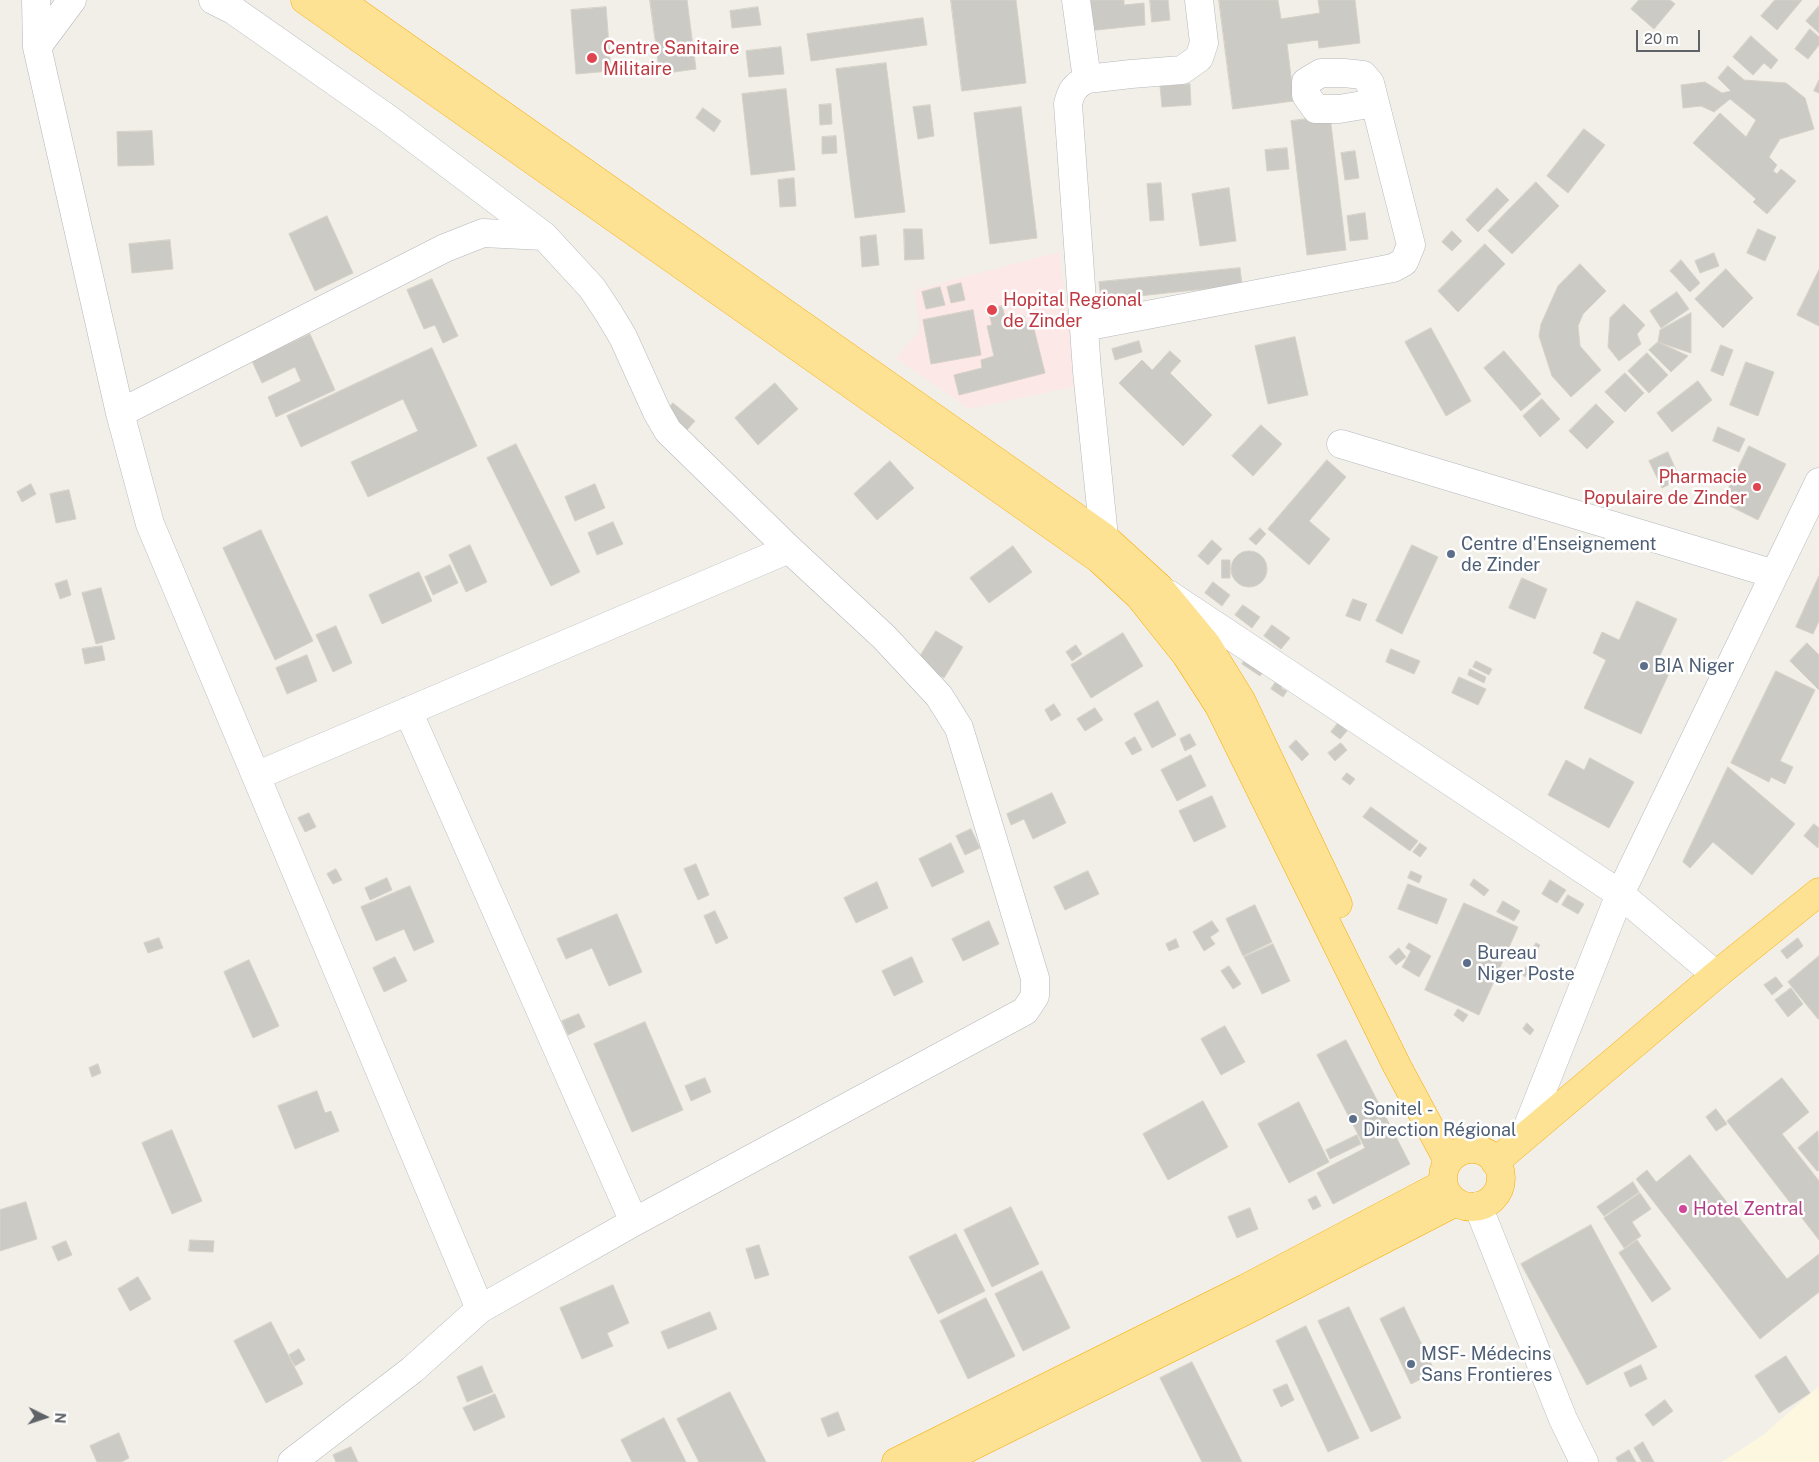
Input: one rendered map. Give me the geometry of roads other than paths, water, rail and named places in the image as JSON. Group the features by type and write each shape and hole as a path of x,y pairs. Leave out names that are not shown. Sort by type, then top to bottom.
{"highway":[{"path":"320,2 485,115 1158,587 1207,645 1241,700 1351,930 1457,1181"},
{"path":"940,1462 1247,1310 1457,1181 1467,1150 1483,1151 1495,1162 1499,1170 1500,1179 1494,1197 1486,1203 1457,1181 1397,1066 1219,706 1186,656 1101,548"},
{"path":"1495,1162 1716,975 1819,892"},
{"path":"896,1462 1457,1181"}],"street":[{"path":"36,0 37,47 120,413 150,524 480,1309"},
{"path":"37,47 72,0"},
{"path":"213,0 233,10 386,118 544,236 592,288 608,312 623,337 656,412 668,431 789,550 884,638 939,696 959,728 1035,978 1035,996 1024,1011 634,1222 480,1309 412,1370 292,1462"},
{"path":"1076,0 1086,79"},
{"path":"1101,548 1086,372 1068,104 1071,91 1077,84 1086,79 1182,70 1199,58 1204,43 1199,0"},
{"path":"1084,327 1393,268 1404,262 1411,245 1375,103"},
{"path":"120,413 445,248 483,233 544,236"},
{"path":"1341,444 1774,574"},
{"path":"1524,1136 1620,894 1819,482"},
{"path":"256,776 789,550"},
{"path":"1158,587 1620,894 1716,975"},
{"path":"408,711 634,1222"},
{"path":"1457,1181 1584,1462"}],"place":[{"name":"Centre Sanitaire Militaire","path":"592,58"},
{"name":"Hopital Regional de Zinder","path":"992,310"},
{"name":"Pharmacie Populaire de Zinder","path":"1757,487"},
{"name":"Centre d'Enseignement de Zinder","path":"1451,554"},
{"name":"BIA Niger","path":"1644,666"},
{"name":"Bureau Niger Poste","path":"1467,963"},
{"name":"Sonitel - Direction Régional","path":"1353,1119"},
{"name":"Hotel Zentral","path":"1683,1209"},
{"name":"MSF- Médecins Sans Frontieres","path":"1411,1364"}]}
